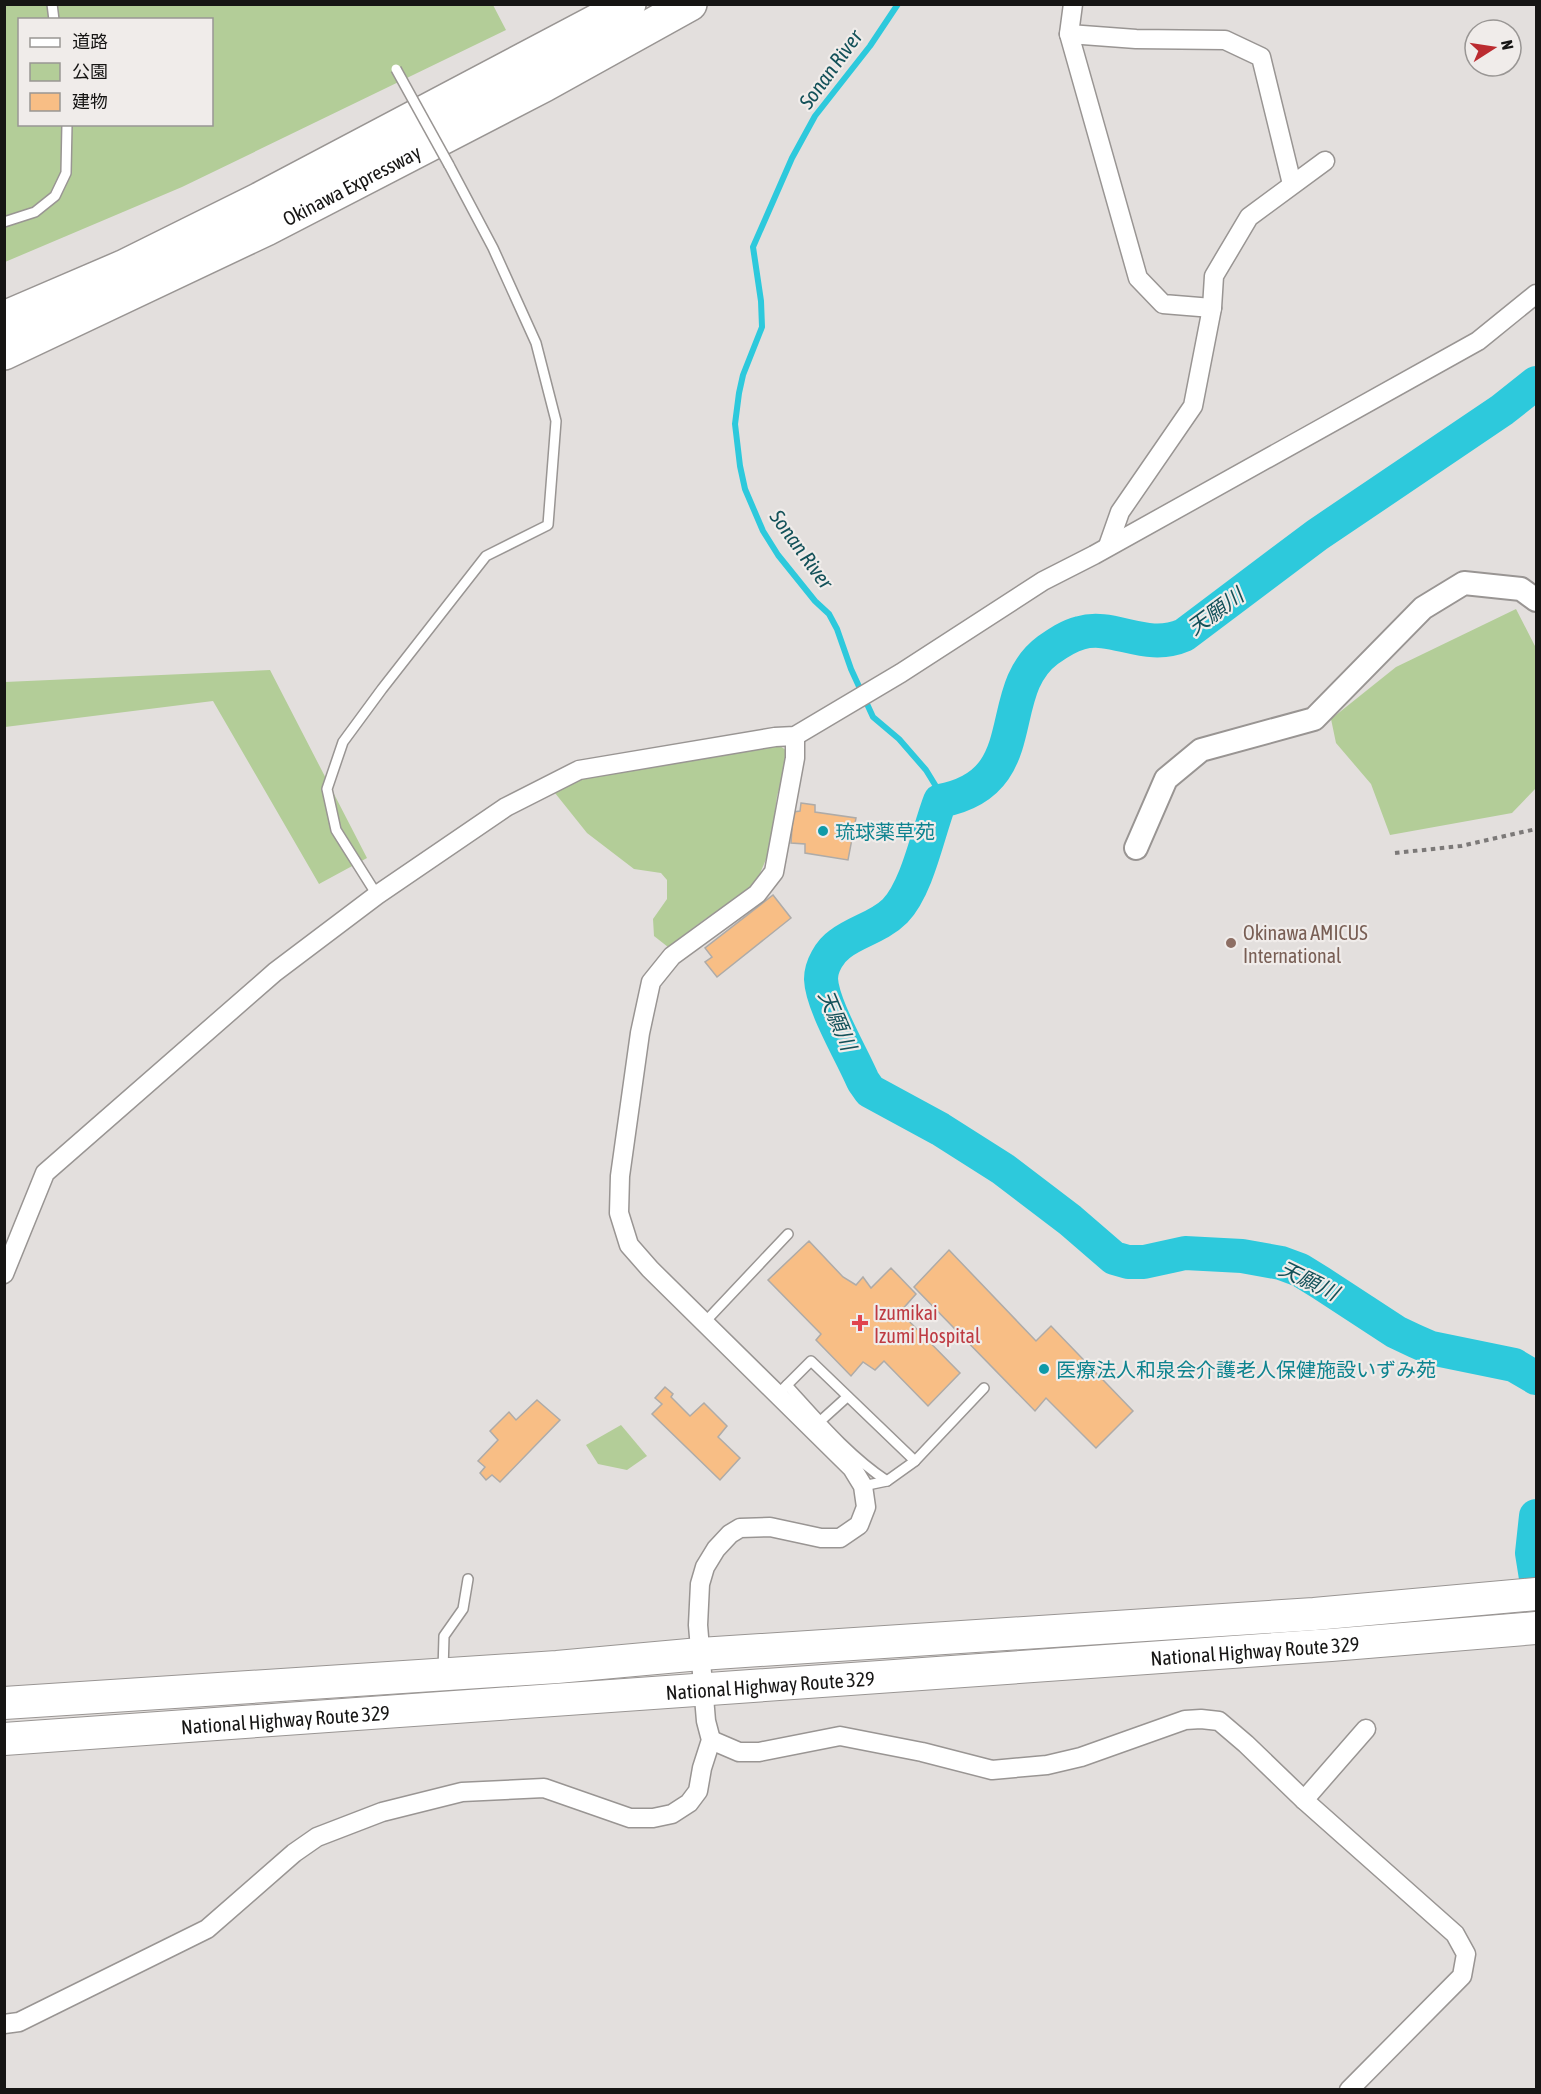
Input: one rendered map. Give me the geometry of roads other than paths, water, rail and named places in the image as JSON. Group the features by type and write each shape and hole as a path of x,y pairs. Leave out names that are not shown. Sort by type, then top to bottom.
{"highway":[{"name":"Okinawa Expressway","path":"4,318 123,267 270,193 629,4"},
{"name":"Okinawa Expressway","path":"4,353 266,230 564,74 690,4"},
{"name":"National Highway Route 329","path":"4,1703 1314,1614 1536,1594"},
{"name":"National Highway Route 329","path":"4,1739 1522,1630"}],"street":[{"path":"1073,4 1069,34 1138,278 1163,304 1212,308"},
{"path":"1069,34 1136,39 1225,40 1261,57 1292,184"},
{"path":"1108,546 1120,512 1193,406 1212,308 1214,276 1248,218 1326,161"},
{"path":"4,1274 45,1173 275,972 377,895 506,807 579,771 775,737 795,736 901,673 1043,581 1478,341 1536,294"},
{"path":"1136,848 1166,779 1201,750 1314,719 1423,608 1464,583 1521,589 1536,600"},
{"path":"4,2024 19,2022 207,1929 294,1853 317,1837 382,1812 462,1792 544,1788 630,1818 652,1818 672,1814 689,1803 698,1791 702,1768 711,1740 706,1721 698,1625 700,1584 705,1567 716,1549 730,1534 740,1528 770,1527 821,1538 840,1538 859,1525 866,1507 863,1486 852,1468 816,1425 782,1390 704,1323 629,1245 619,1213 620,1176 640,1033 651,982 672,957 757,894 774,872 795,758 795,736"},
{"path":"711,1740 739,1752 759,1752 840,1736 922,1752 992,1770 1047,1765 1081,1757 1185,1719 1219,1721 1455,1934 1466,1954 1462,1976 1349,2090"},
{"path":"1304,1800 1366,1729"}],"lane":[{"path":"377,895 336,830 327,789 343,742 486,556 548,525 556,421 536,343 493,248 396,69"},
{"path":"4,222 35,212 55,196 66,173 67,126"},
{"path":"704,1323 788,1234"},
{"path":"782,1390 811,1361 915,1461"},
{"path":"863,1486 887,1481 915,1461 984,1388"},
{"path":"848,1397 816,1425 865,1467 887,1481"},
{"path":"443,1673 444,1636 463,1609 468,1579"}],"waterway":[{"name":"Sonan River","path":"898,4 870,46 815,116 792,158 753,247 761,301 762,327 743,375 735,424 745,489 763,531 778,555 815,601 829,614 873,717 899,739 926,770 937,788 940,801"},
{"name":"天願川","path":"1536,383 1502,410 1317,535 1184,635 1156,640 1093,631 1071,636 1048,650 1031,668 1021,689 1002,756 990,776 970,791 940,801 916,874 903,901 889,916 836,947 824,964 821,974 826,1002 863,1081 870,1091 940,1129 1003,1169 1070,1220 1114,1258 1128,1262 1144,1262 1185,1253 1242,1256 1281,1263 1300,1270 1396,1332 1415,1341 1431,1348 1514,1365 1536,1378"},
{"name":"天願川","path":"1536,1516 1532,1553 1536,1578"}],"place":[{"name":"琉球薬草苑","path":"823,831"},
{"name":"Okinawa AMICUS International","path":"1231,943"},
{"name":"Izumikai Izumi Hospital","path":"860,1323"},
{"name":"医療法人和泉会介護老人保健施設いずみ苑","path":"1044,1369"}]}
